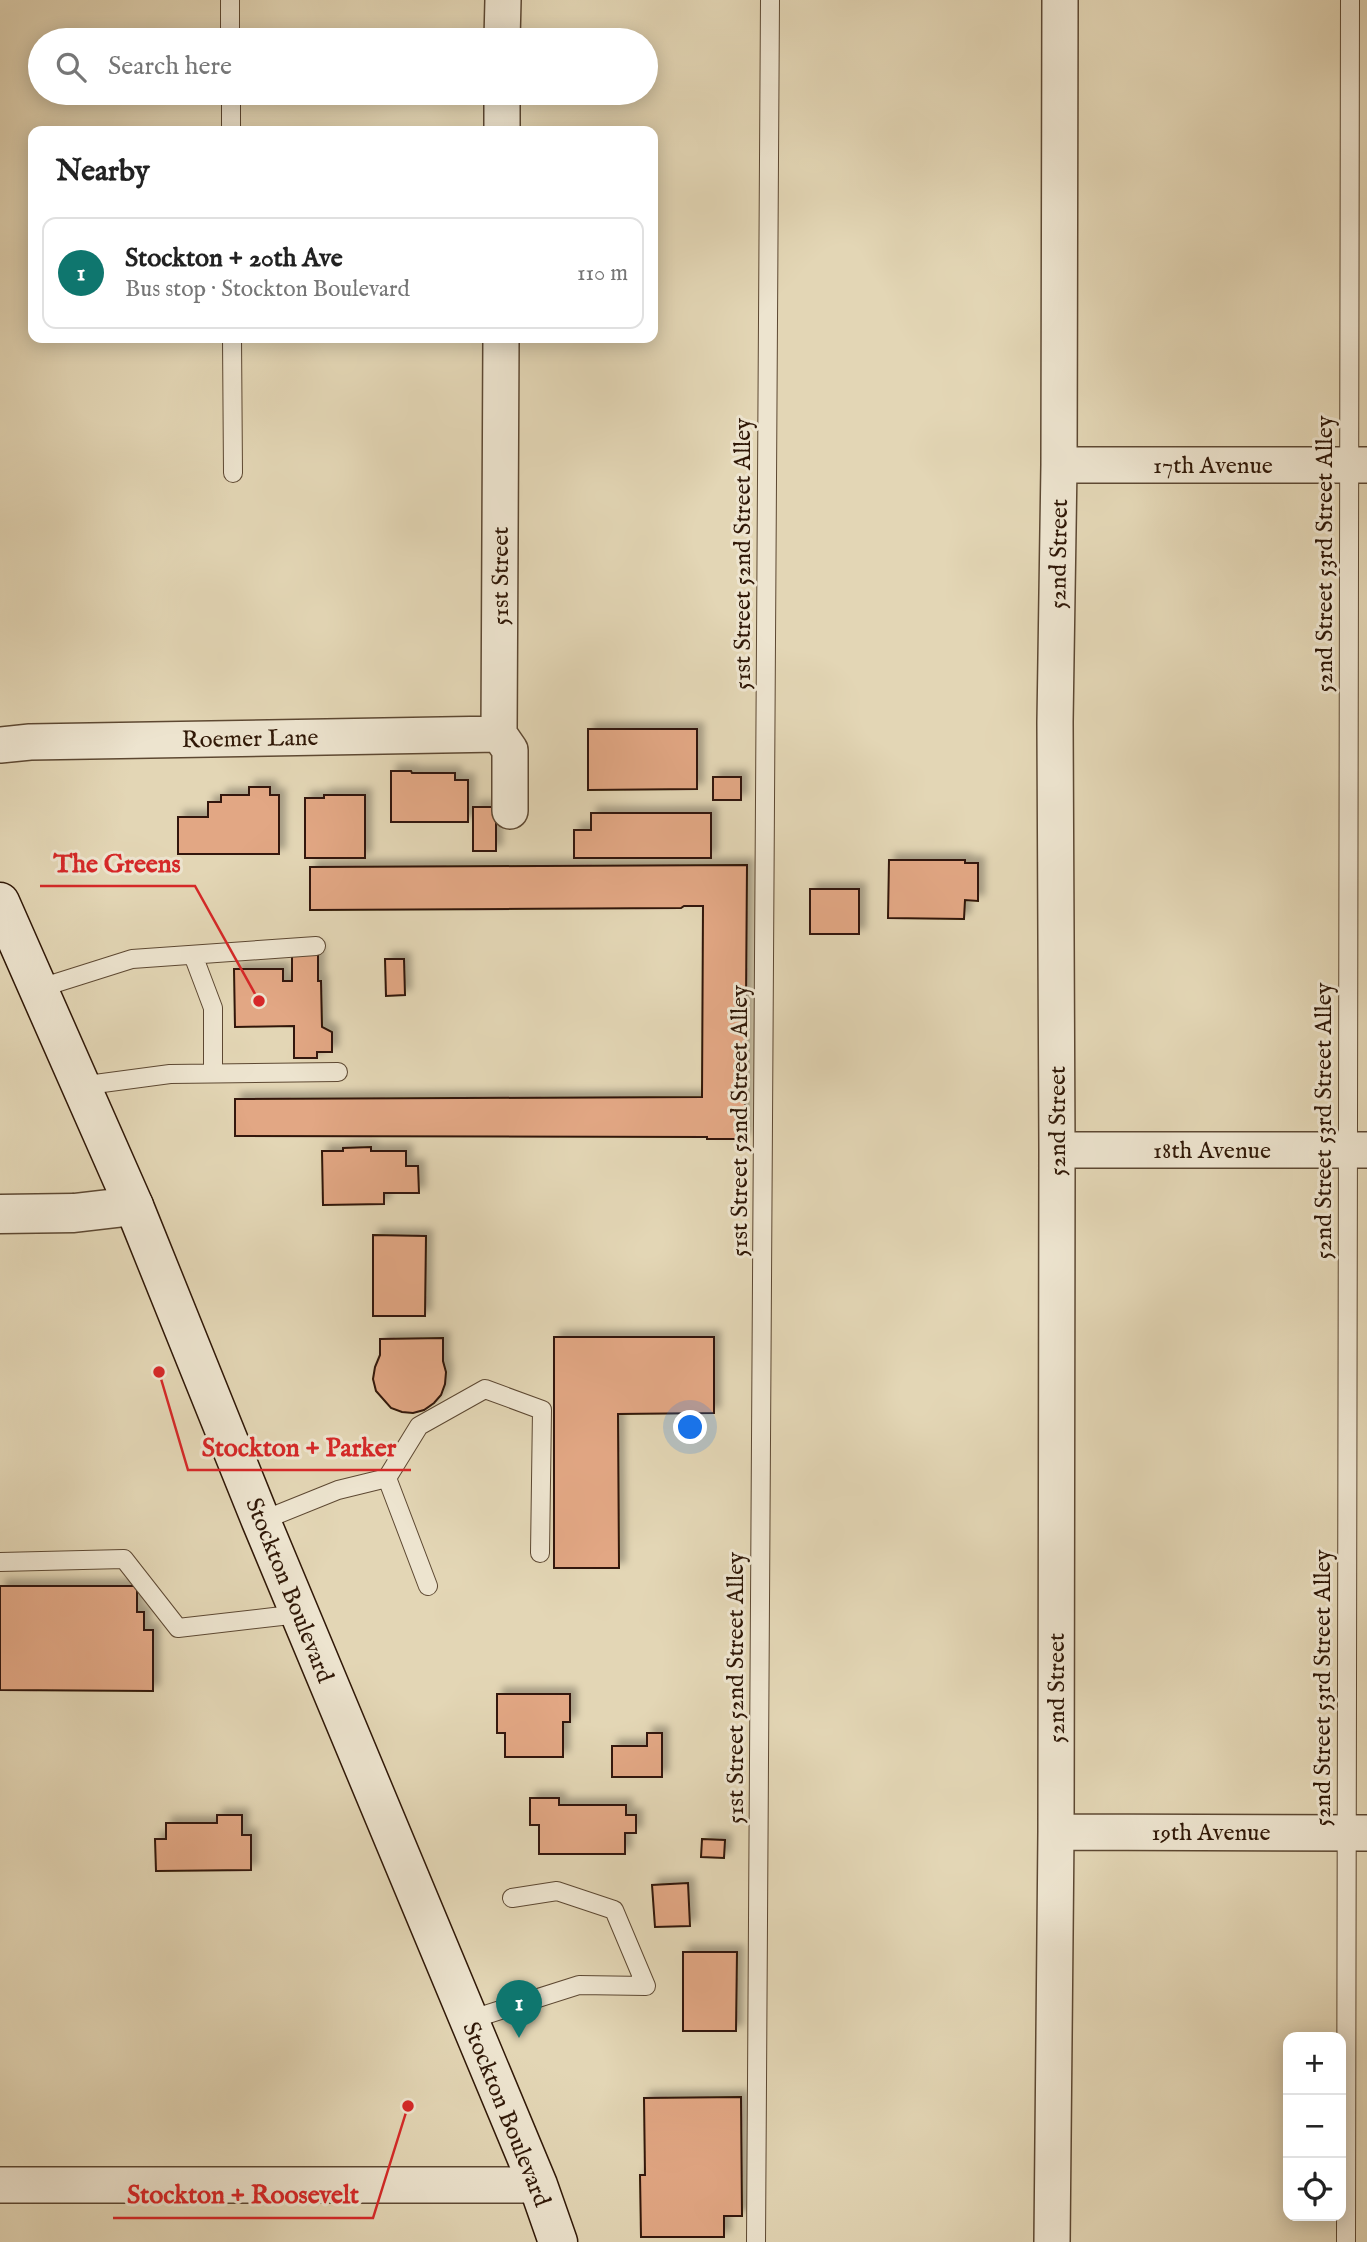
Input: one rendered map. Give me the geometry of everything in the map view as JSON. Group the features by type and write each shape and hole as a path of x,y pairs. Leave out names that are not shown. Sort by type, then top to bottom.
{"main road":[{"name":"Stockton Boulevard","path":"0,902 134,1206 299,1614 538,2185 558,2242"},
{"path":"0,1214 74,1213 134,1206"}],"street":[{"path":"502,28 503,0"},
{"name":"52nd Street","path":"1052,2242 1056,1832 1055,722 1059,465 1060,0"},
{"path":"502,105 502,126"},
{"name":"51st Street","path":"501,343 499,734 510,750 510,811"},
{"name":"17th Avenue","path":"1059,465 1358,465"},
{"name":"Roemer Lane","path":"0,745 30,742 499,734"},
{"name":"18th Avenue","path":"1057,1150 1357,1150"},
{"name":"19th Avenue","path":"1056,1832 1356,1833"},
{"path":"0,2185 538,2185"}],"lane":[{"path":"230,0 230,28"},
{"name":"51st Street 52nd Street Alley","path":"756,2242 771,0"},
{"name":"52nd Street 53rd Street Alley","path":"1346,2242 1356,1833 1358,465 1350,0"},
{"path":"231,105 231,126"},
{"path":"232,343 233,473"},
{"path":"37,989 132,959 316,946"},
{"path":"193,955 213,1008 213,1073"},
{"path":"80,1086 170,1074 338,1072"},
{"path":"261,1521 338,1490 387,1478 419,1426 485,1389 542,1410 540,1553"},
{"path":"387,1478 428,1586"},
{"path":"0,1562 124,1559 178,1628 299,1614"},
{"path":"469,2020 579,1985 646,1986 614,1910 557,1891 512,1898"}],"building":[{"path":"588,729 697,729 697,789 588,790"},
{"path":"391,771 455,773 455,780 468,780 468,822 391,822"},
{"path":"713,777 741,777 741,800 713,800"},
{"path":"249,787 270,787 270,795 279,795 279,854 178,854 178,817 208,817 208,802 221,802 221,795 249,795"},
{"path":"324,795 365,795 365,858 305,858 305,798 324,798"},
{"path":"473,807 496,807 496,851 473,851"},
{"path":"591,813 711,813 711,858 574,858 574,830 591,830"},
{"path":"889,860 965,860 965,863 978,863 978,901 965,900 964,919 888,918"},
{"path":"747,865 745,1139 235,1136 235,1099 702,1097 703,906 310,910 310,867"},
{"path":"810,889 859,889 859,934 810,934"},
{"path":"318,950 322,1027 332,1032 332,1052 317,1052 317,1058 294,1058 294,1026 235,1027 234,969 283,969 283,981 292,981 292,951"},
{"path":"385,959 404,959 405,995 386,996"},
{"path":"371,1147 371,1151 406,1151 406,1166 418,1166 419,1193 384,1193 384,1204 323,1205 322,1151"},
{"path":"373,1235 426,1236 425,1316 373,1316"},
{"path":"554,1337 714,1337 714,1413 618,1414 619,1568 554,1568"},
{"path":"443,1338 446,1372 441,1395 424,1410 413,1413 391,1408 376,1391 373,1379 380,1355 380,1339"},
{"path":"0,1586 137,1586 137,1612 144,1612 144,1630 153,1630 153,1691 0,1690"},
{"path":"497,1694 570,1694 570,1722 563,1722 563,1757 505,1757 505,1733 497,1733"},
{"path":"647,1733 662,1733 662,1777 612,1777 612,1746 647,1746"},
{"path":"530,1798 559,1798 559,1805 626,1805 626,1815 636,1815 636,1833 625,1833 625,1854 539,1854 539,1825 530,1825"},
{"path":"217,1815 242,1815 242,1835 251,1835 251,1870 156,1871 155,1839 166,1839 166,1823 217,1823"},
{"path":"702,1839 725,1840 724,1858 701,1857"},
{"path":"688,1883 690,1926 655,1927 652,1885"},
{"path":"683,1952 737,1952 736,2031 683,2031"},
{"path":"741,2097 742,2216 724,2216 724,2237 641,2237 640,2175 645,2175 644,2098"}],"place":[{"name":"The Greens","path":"259,1001"},
{"name":"Stockton + Parker","path":"159,1372"},
{"name":"Stockton + 20th Ave","path":"519,2038"},
{"name":"Stockton + Roosevelt","path":"408,2106"}]}
